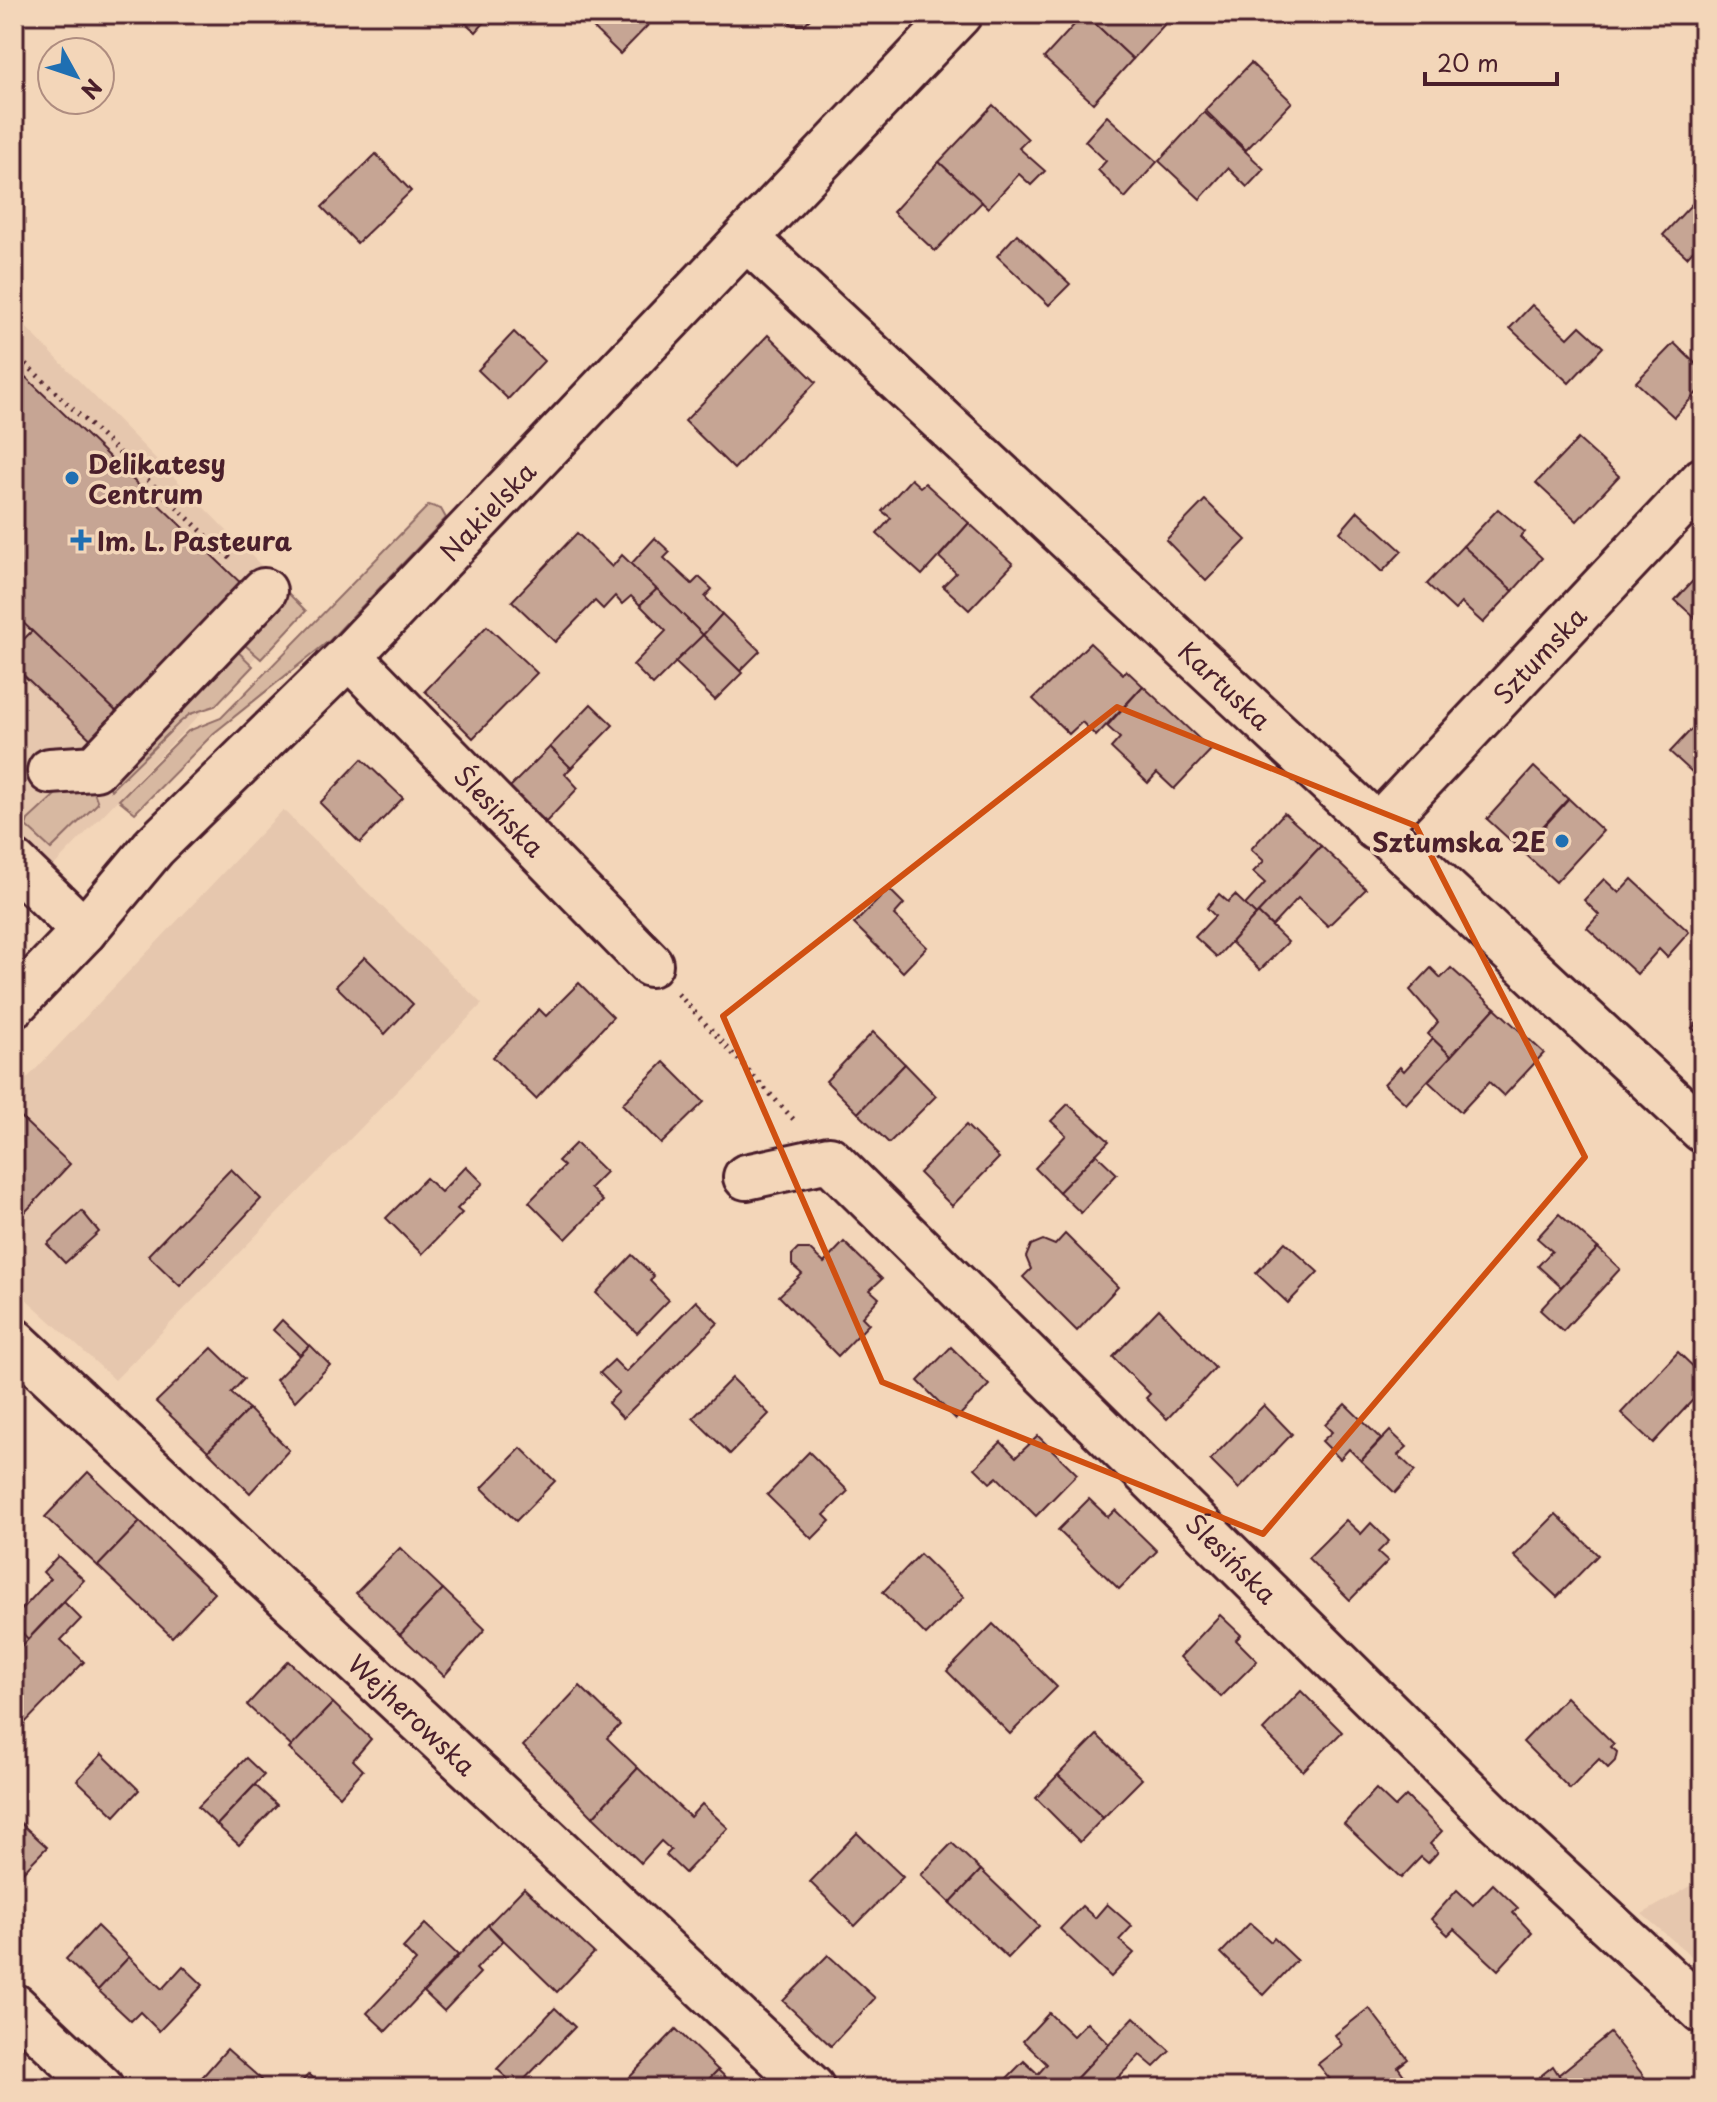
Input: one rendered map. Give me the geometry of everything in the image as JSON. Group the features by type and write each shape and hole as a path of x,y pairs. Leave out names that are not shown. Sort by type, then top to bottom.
{"street":[{"name":"Nakielska","path":"14,1004 84,931 154,847 349,656 959,14"},
{"name":"Kartuska","path":"747,239 1703,1130"},
{"name":"Sztumska","path":"1376,828 1703,480"},
{"path":"50,771 95,768 264,591"},
{"name":"Ślesińska","path":"349,656 650,964"},
{"path":"14,863 84,931"},
{"name":"Ślesińska","path":"829,1159 1497,1820 1703,2011"},
{"path":"746,1177 829,1159"},
{"name":"Wejherowska","path":"14,1341 812,2088"},
{"path":"14,2006 101,2088"}],"path":[{"path":"14,353 264,591"},
{"path":"650,964 829,1159"}],"highlighted area":[{"path":"1117,707 1416,826 1585,1157 1263,1534 882,1382 723,1016"}],"shaded area":[{"path":"14,315 303,608 14,907"},
{"path":"429,505 441,509 446,518 330,640 214,733 135,813 119,800 188,731 221,718"},
{"path":"283,588 306,611 261,659 237,638"},
{"path":"230,644 253,666 215,706 190,714 179,723 111,790 106,774"},
{"path":"89,778 98,803 51,849 26,826 28,820 56,794"},
{"path":"283,810 482,1004 115,1380 14,1288 14,1092"},
{"path":"1703,1879 1703,1966 1642,1914"}],"building":[{"path":"455,14 492,14 476,32"},
{"path":"579,14 659,14 620,54"},
{"path":"781,14 815,14 804,25 793,25"},
{"path":"1084,14 1090,14 1087,16 1133,59 1093,103 1044,58"},
{"path":"1174,14 1133,59 1087,16"},
{"path":"1251,63 1292,102 1246,150 1205,110"},
{"path":"993,105 1028,139 1019,148 1045,171 1031,185 1019,174 988,208 939,162"},
{"path":"1204,112 1264,169 1247,187 1228,168 1200,199 1159,161"},
{"path":"1107,116 1157,162 1125,198 1098,170 1106,161 1085,141"},
{"path":"376,154 411,191 357,243 322,207"},
{"path":"939,162 982,202 935,251 893,212"},
{"path":"1703,165 1703,188 1692,177"},
{"path":"1703,192 1703,246 1700,243 1687,257 1663,235"},
{"path":"1017,234 1070,284 1049,305 997,256"},
{"path":"1532,305 1568,338 1580,326 1603,347 1569,383 1510,328"},
{"path":"514,332 544,361 508,399 478,370"},
{"path":"768,335 816,382 734,469 685,421"},
{"path":"1674,343 1703,371 1703,386 1674,417 1636,382"},
{"name":"Delikatesy Centrum","path":"14,366 247,589 124,719 14,614"},
{"path":"1578,439 1619,476 1577,521 1536,483"},
{"path":"911,479 920,487 925,483 969,523 922,575 877,534 891,518 882,511"},
{"path":"1205,500 1246,540 1206,581 1166,540"},
{"path":"1498,509 1525,532 1520,537 1542,558 1513,591 1463,546"},
{"path":"1358,511 1402,551 1382,572 1340,532"},
{"path":"969,523 1013,564 969,610 943,586 956,573 939,557"},
{"path":"577,533 612,567 622,555 657,589 640,605 631,596 622,604 615,596 603,609 595,601 555,642 512,601"},
{"path":"655,538 670,552 664,558 692,584 699,577 712,589 705,597 722,614 703,635 631,564"},
{"path":"1463,546 1513,591 1483,623 1461,603 1455,610 1427,584"},
{"path":"1703,570 1703,625 1675,600"},
{"path":"657,589 703,635 653,685 633,665 666,631 640,605"},
{"path":"722,614 760,651 740,671 703,635"},
{"path":"487,626 537,673 473,738 425,691"},
{"path":"32,631 124,719 98,746 14,666 14,649"},
{"path":"703,635 742,673 715,700 675,662"},
{"path":"1090,643 1123,674 1126,670 1143,686 1096,736 1082,722 1069,734 1033,699"},
{"path":"1143,686 1211,750 1174,789 1157,773 1148,783 1111,748 1120,738 1107,726"},
{"path":"591,704 613,725 571,768 550,747"},
{"path":"1703,717 1703,782 1670,752"},
{"path":"550,747 571,768 565,774 578,788 546,822 510,787"},
{"path":"362,759 403,798 360,843 320,803"},
{"path":"1534,767 1568,799 1521,850 1487,819"},
{"name":"Sztumska 2E","path":"1569,799 1603,831 1556,882 1522,851"},
{"path":"1284,813 1321,846 1256,915 1245,905 1265,883 1253,872 1264,861 1251,849"},
{"path":"1321,846 1366,889 1328,926 1298,898 1272,926 1258,913"},
{"path":"1604,879 1619,893 1632,879 1689,932 1667,957 1659,949 1637,974 1587,928 1599,915 1584,900"},
{"path":"889,889 904,904 894,915 927,947 903,972 854,924"},
{"path":"1219,894 1228,902 1235,895 1256,915 1217,957 1195,937 1215,916 1207,908"},
{"path":"1258,913 1288,942 1260,970 1231,942"},
{"path":"365,957 413,1004 385,1034 336,986"},
{"path":"1431,968 1441,978 1451,968 1495,1008 1451,1056 1428,1034 1438,1022 1410,990"},
{"path":"579,983 613,1017 536,1099 493,1057 539,1009 546,1016"},
{"path":"1495,1008 1544,1053 1504,1096 1489,1082 1461,1112 1428,1081"},
{"path":"1703,1016 1703,1038 1692,1028"},
{"path":"873,1032 905,1064 858,1113 826,1081"},
{"path":"1433,1039 1451,1056 1406,1104 1384,1084 1400,1067 1404,1071"},
{"path":"664,1062 704,1102 661,1144 622,1104"},
{"path":"905,1064 936,1096 889,1143 858,1113"},
{"path":"1068,1104 1109,1141 1059,1192 1035,1168 1066,1135 1051,1121"},
{"path":"16,1113 70,1164 14,1224 14,1115"},
{"path":"966,1125 999,1158 952,1206 919,1173"},
{"path":"576,1143 606,1172 590,1188 603,1201 566,1239 529,1202 564,1166 558,1161"},
{"path":"1096,1154 1117,1174 1081,1213 1059,1192"},
{"path":"466,1166 483,1183 457,1209 462,1213 422,1254 386,1218 426,1178 441,1192"},
{"path":"231,1169 261,1199 180,1286 148,1255"},
{"path":"82,1211 99,1232 65,1263 47,1244"},
{"path":"1559,1214 1598,1248 1561,1287 1538,1266 1552,1251 1537,1238"},
{"path":"1065,1234 1118,1287 1077,1331 1023,1277 1031,1269 1026,1257 1031,1245 1043,1240 1055,1245"},
{"path":"844,1242 882,1279 870,1290 879,1298 862,1317 869,1324 838,1356 779,1296 802,1274 792,1265 792,1255 798,1249 809,1249 824,1263"},
{"path":"1285,1242 1318,1272 1288,1303 1256,1273"},
{"path":"1598,1248 1620,1269 1563,1331 1540,1310"},
{"path":"632,1255 654,1276 650,1281 669,1300 637,1333 596,1293"},
{"path":"696,1301 718,1323 623,1418 608,1403 619,1392 600,1373 614,1360 626,1372"},
{"path":"1159,1309 1215,1368 1167,1419 1146,1398 1150,1394 1113,1357"},
{"path":"282,1320 309,1346 300,1355 273,1330"},
{"path":"310,1345 330,1365 295,1401 276,1380"},
{"path":"951,1347 989,1385 956,1419 918,1381"},
{"path":"212,1348 244,1379 231,1393 249,1409 208,1451 156,1402"},
{"path":"1678,1352 1703,1376 1703,1389 1653,1443 1621,1413"},
{"path":"732,1378 769,1414 730,1454 693,1418"},
{"path":"1345,1404 1381,1439 1361,1461 1349,1449 1340,1459 1322,1441 1332,1432 1325,1425"},
{"path":"1264,1405 1292,1434 1239,1489 1210,1460"},
{"path":"249,1409 289,1450 250,1493 208,1451"},
{"path":"1390,1431 1407,1447 1398,1455 1415,1471 1395,1493 1361,1461"},
{"path":"1038,1436 1077,1474 1036,1516 997,1477 990,1483 975,1468 1001,1442 1016,1457"},
{"path":"521,1448 555,1481 516,1521 482,1488"},
{"path":"809,1452 848,1491 824,1515 830,1521 812,1539 767,1495"},
{"path":"88,1472 140,1522 98,1566 45,1517"},
{"path":"1089,1499 1108,1517 1115,1510 1157,1551 1119,1589 1058,1530"},
{"path":"1556,1514 1598,1555 1557,1597 1514,1556"},
{"path":"1346,1520 1361,1534 1371,1523 1389,1541 1378,1552 1388,1561 1350,1600 1308,1558"},
{"path":"140,1522 214,1593 172,1637 98,1566"},
{"path":"400,1548 443,1589 400,1635 356,1593"},
{"path":"920,1554 964,1597 926,1635 883,1592"},
{"path":"58,1556 84,1580 28,1639 14,1624 14,1618 50,1579 43,1572"},
{"path":"443,1589 485,1629 444,1676 400,1635"},
{"path":"64,1602 81,1619 61,1640 84,1662 21,1727 14,1721 14,1654"},
{"path":"1220,1615 1241,1635 1236,1640 1257,1661 1221,1697 1180,1657"},
{"path":"993,1624 1057,1687 1010,1734 947,1671"},
{"path":"288,1661 333,1703 292,1747 247,1705"},
{"path":"580,1686 620,1725 607,1738 638,1768 593,1817 523,1746"},
{"path":"1301,1691 1342,1732 1303,1771 1263,1730"},
{"path":"1566,1697 1614,1744 1611,1747 1617,1752 1615,1761 1608,1768 1599,1759 1570,1789 1523,1742"},
{"path":"333,1703 371,1739 353,1760 363,1770 340,1796 289,1749"},
{"path":"1097,1735 1142,1779 1103,1818 1058,1775"},
{"path":"102,1754 139,1790 115,1816 77,1780"},
{"path":"246,1758 264,1775 217,1825 198,1807"},
{"path":"638,1768 690,1817 702,1804 728,1828 685,1873 666,1855 671,1850 661,1841 641,1863 593,1817"},
{"path":"1058,1775 1103,1818 1080,1842 1036,1798"},
{"path":"255,1785 277,1805 239,1845 217,1825"},
{"path":"1376,1789 1395,1807 1406,1796 1442,1831 1430,1844 1438,1852 1428,1863 1421,1857 1401,1878 1344,1824"},
{"path":"14,1817 47,1847 14,1881"},
{"path":"857,1833 903,1877 855,1926 810,1882"},
{"path":"952,1843 981,1870 950,1903 921,1875"},
{"path":"981,1870 1039,1926 1008,1958 950,1903"},
{"path":"1493,1884 1518,1908 1513,1913 1532,1933 1498,1970 1454,1929 1448,1935 1431,1919 1457,1890 1473,1905"},
{"path":"524,1888 594,1953 557,1992 488,1925"},
{"path":"1107,1904 1132,1926 1119,1940 1134,1953 1111,1977 1060,1929 1082,1906 1095,1918"},
{"path":"1250,1923 1271,1942 1274,1938 1297,1960 1264,1995 1221,1953"},
{"path":"425,1924 458,1955 386,2031 367,2013 416,1961 403,1948"},
{"path":"488,1925 503,1941 476,1969 480,1973 444,2011 424,1992"},
{"path":"97,1926 129,1957 98,1990 66,1959"},
{"path":"828,1955 875,1998 831,2046 783,2001"},
{"path":"129,1957 162,1989 183,1966 203,1985 159,2031 140,2012 131,2021 98,1990"},
{"path":"555,2008 575,2027 517,2087 497,2069"},
{"path":"1369,2008 1408,2059 1398,2067 1413,2088 1337,2088 1318,2064 1342,2045 1335,2035"},
{"path":"1049,2013 1073,2036 1087,2022 1109,2044 1067,2088 1013,2088 1005,2080 1024,2061 1038,2074 1047,2064 1023,2041"},
{"path":"1134,2017 1170,2051 1154,2067 1140,2055 1108,2088 1081,2088 1074,2081"},
{"path":"676,2029 718,2070 700,2088 659,2088 652,2081 645,2088 631,2088 625,2082"},
{"path":"1610,2033 1653,2088 1567,2088 1557,2076"},
{"path":"227,2049 262,2080 254,2088 203,2088 197,2083"},
{"path":"1553,2066 1567,2088 1529,2088 1528,2086"},
{"path":"718,2070 737,2088 700,2088"},
{"path":"309,2074 324,2088 296,2088"}],"place":[{"name":"Delikatesy Centrum","path":"72,478"},
{"name":"Im. L. Pasteura","path":"81,540"},
{"name":"Sztumska 2E","path":"1562,841"}]}
